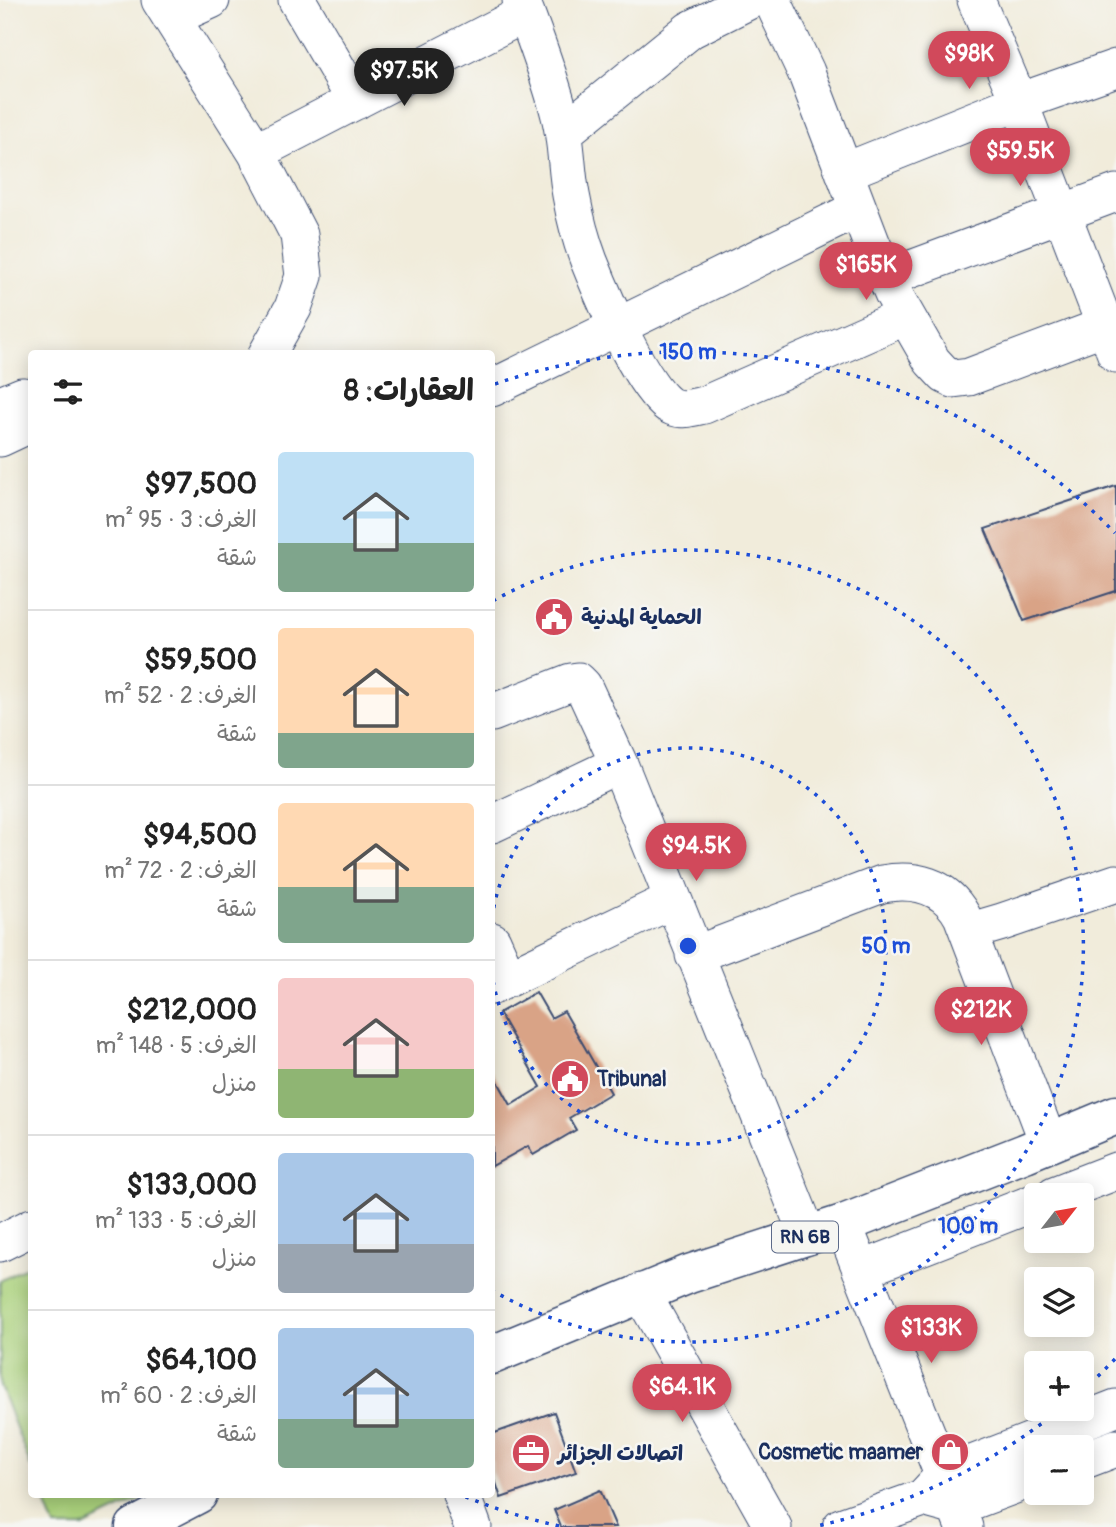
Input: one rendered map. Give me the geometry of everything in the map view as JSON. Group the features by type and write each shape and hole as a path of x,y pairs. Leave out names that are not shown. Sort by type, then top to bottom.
{"main road":[{"name":"RN 6B","path":"495,1354 689,1273 844,1224 1116,1115"},
{"path":"135,1527 190,1498"}],"street":[{"path":"211,0 165,9 256,152 299,235 303,257 304,276 293,308 269,350"},
{"path":"298,0 356,101"},
{"path":"564,132 682,36 750,0"},
{"path":"772,0 806,72 887,278 932,361 945,375 953,379 970,377 1110,328 1061,215 1019,103 976,0"},
{"path":"256,152 356,101 523,6 547,71 564,132 570,193 580,235 618,326 647,381 659,397 672,407 685,410 704,405 906,316"},
{"path":"844,172 1116,68"},
{"path":"887,278 1116,193"},
{"path":"495,387 858,209"},
{"path":"0,405 22,396 28,397"},
{"path":"0,438 28,425"},
{"path":"495,712 578,681 586,691 619,764 808,1236"},
{"path":"495,823 619,764"},
{"path":"694,955 862,892 900,881 927,884 943,894 958,909 1048,1142"},
{"path":"968,932 1116,883"},
{"path":"495,956 500,982 672,900"},
{"path":"1085,1183 1116,1171"},
{"path":"861,1270 1024,1207"},
{"path":"844,1224 947,1502"},
{"path":"0,1243 28,1229"},
{"path":"641,1292 773,1527"},
{"path":"947,1502 1116,1408"},
{"path":"1094,1456 1116,1448"},
{"path":"841,1527 1024,1480"},
{"path":"462,1498 473,1527"}],"green space":[{"path":"28,1266 28,1459 0,1386 0,1281"},
{"path":"43,1498 144,1498 83,1527 55,1527"}],"building":[{"path":"1116,486 1116,591 1024,621 985,529"},
{"name":"Tribunal","path":"536,992 551,1018 564,1011 611,1093 569,1118 576,1130 533,1155 528,1146 495,1164 495,1076 511,1105 541,1087 499,1013"},
{"name":"اتصالات الجزائر","path":"554,1412 576,1472 501,1498 495,1480 495,1433"},
{"path":"600,1490 616,1527 561,1527 554,1510"}],"place":[{"name":"الحماية المدنية","path":"554,617"},
{"name":"Tribunal","path":"570,1079"},
{"name":"Cosmetic maamer","path":"950,1452"},
{"name":"اتصالات الجزائر","path":"531,1453"}]}
